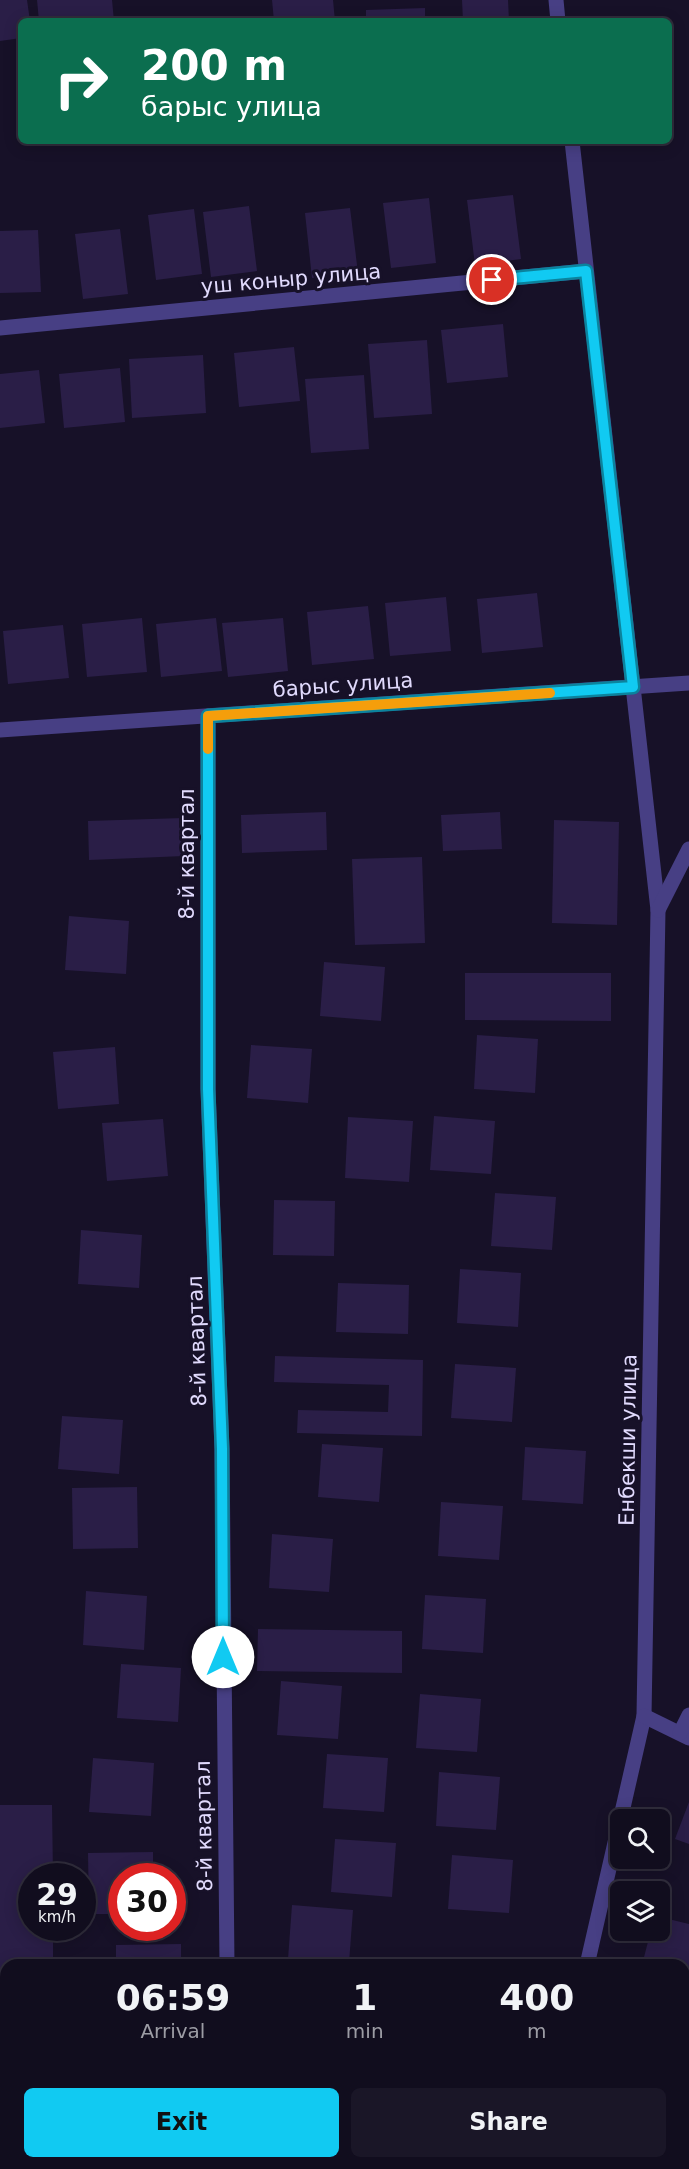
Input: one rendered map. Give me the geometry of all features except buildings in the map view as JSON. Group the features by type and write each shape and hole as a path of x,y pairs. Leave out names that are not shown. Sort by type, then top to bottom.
{"street":[{"path":"556,0 558,18"},
{"name":"Енбекши улица","path":"572,144 658,910 644,1716 588,1959"},
{"name":"уш коныр улица","path":"0,327 586,271"},
{"name":"барыс улица","path":"0,730 689,683"},
{"name":"8-й квартал","path":"208,716 208,1089 222,1449 227,1959"},
{"path":"658,910 689,849"},
{"path":"644,1716 684,1736 689,1715"}],"slow traffic":[{"path":"208,749 208,716 550,693"}],"route":[{"path":"223,1657 222,1449 208,1089 208,716 633,687 586,271 492,280"}]}
